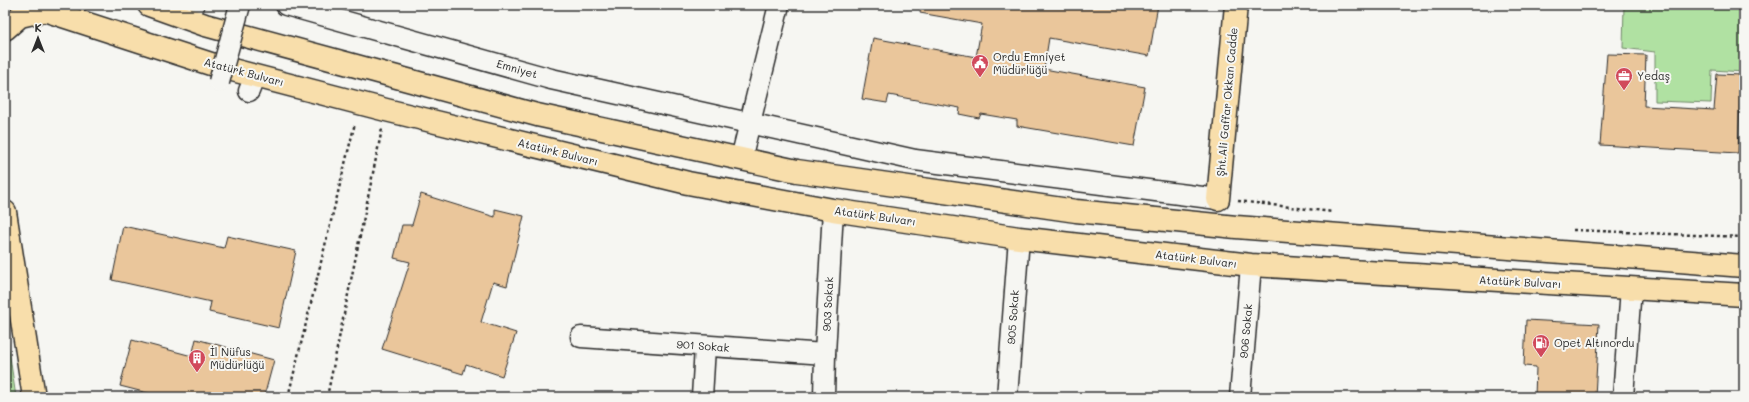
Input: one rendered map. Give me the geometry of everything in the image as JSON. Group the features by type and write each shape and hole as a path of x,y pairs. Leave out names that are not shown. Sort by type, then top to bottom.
{"main road":[{"path":"149,5 191,12 205,25 537,115 797,171 1076,211 1236,227 1744,266"},
{"name":"Şht.Ali Gaffar Okkan Cadde","path":"1218,199 1236,5"},
{"path":"5,28 20,16 38,8"},
{"name":"Atatürk Bulvarı","path":"38,8 217,66 252,83 360,103 688,183 833,210 1019,238 1251,265 1744,295"},
{"path":"5,212 34,397"}],"street":[{"path":"219,82 240,5"},
{"name":"Emniyet","path":"286,5 551,79 915,160 1218,199"},
{"path":"741,159 779,5"},
{"name":"903 Sokak","path":"824,397 833,210"},
{"name":"905 Sokak","path":"1007,397 1019,238"},
{"name":"906 Sokak","path":"1240,397 1251,265"},
{"path":"1623,397 1632,288"},
{"name":"901 Sokak","path":"581,337 705,347 825,354"},
{"path":"702,397 705,347"}],"path":[{"path":"288,397 360,103"},
{"path":"327,397 386,110"},
{"path":"1218,199 1335,212"},
{"path":"1572,230 1744,237"}],"green space":[{"path":"1624,5 1744,5 1744,72 1712,70 1711,103 1655,101 1655,52 1623,48"},
{"path":"5,324 16,397 5,397"}],"building":[{"name":"Ordu Emniyet Müdürlüğü","path":"921,5 1158,5 1149,56 1049,38 1044,69 1145,87 1134,146 1017,126 1017,120 981,114 979,118 959,114 960,108 889,95 887,103 862,99 873,38 976,57 982,24 920,13"},
{"name":"Yedaş","path":"1607,54 1646,55 1644,106 1714,110 1717,74 1741,75 1738,153 1600,145"},
{"path":"421,194 495,217 495,209 524,216 507,286 493,282 481,322 516,333 502,376 466,364 463,374 382,349 410,262 394,258 402,225 412,225"},
{"path":"123,226 224,248 227,236 296,251 279,328 209,312 211,302 112,280"},
{"path":"1526,320 1599,324 1595,397 1535,397 1536,367 1524,366"},
{"name":"İl Nüfus Müdürlüğü","path":"196,339 274,360 264,397 163,397 120,386 132,340 192,356"}],"place":[{"name":"Ordu Emniyet Müdürlüğü","path":"980,78"},
{"name":"Yedaş","path":"1624,91"},
{"name":"Opet Altınordu","path":"1541,358"},
{"name":"İl Nüfus Müdürlüğü","path":"197,373"}]}
